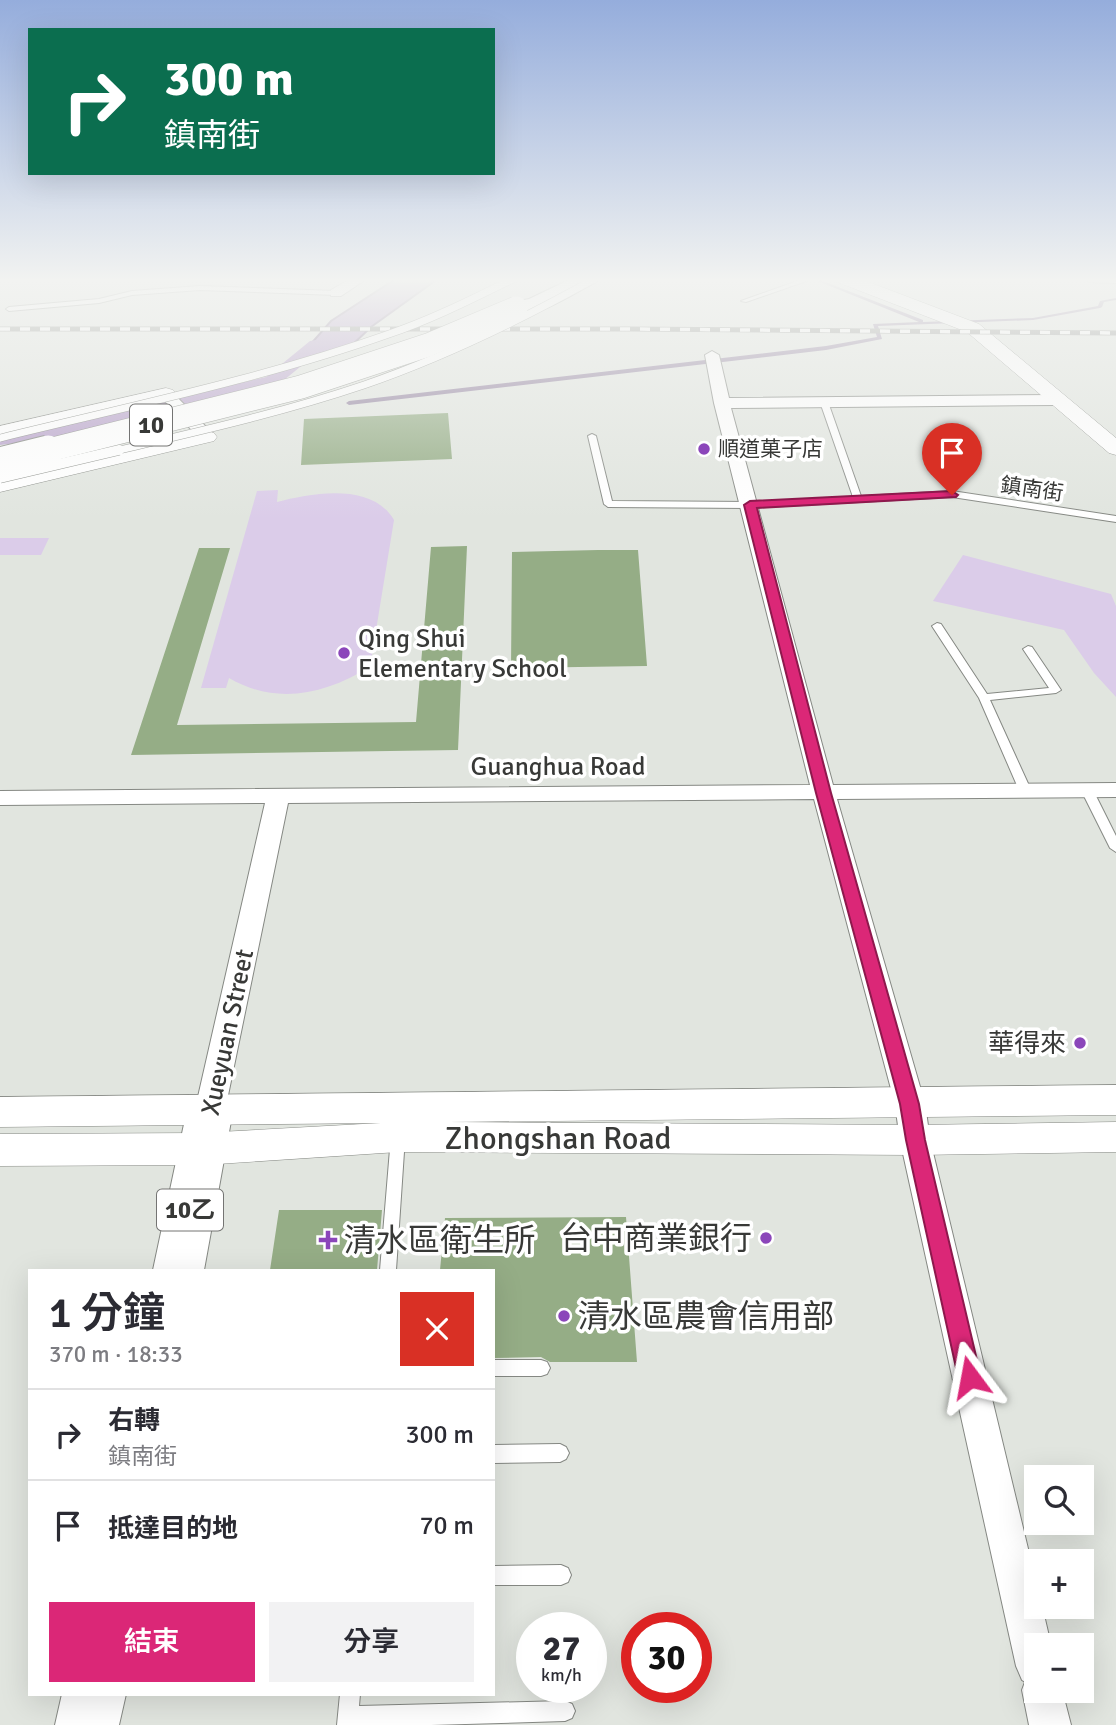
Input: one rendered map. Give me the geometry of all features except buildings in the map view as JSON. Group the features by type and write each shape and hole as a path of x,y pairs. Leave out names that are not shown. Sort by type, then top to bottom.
{"main road":[{"name":"10","path":"0,462 381,358"},
{"name":"10","path":"0,451 296,379 309,379"},
{"path":"0,439 175,399 309,379"},
{"path":"0,472 192,426 309,379"},
{"name":"Xueyuan Street","path":"178,1269 206,1130"},
{"path":"88,1725 94,1696"}],"street":[{"path":"1008,358 1116,449"},
{"path":"713,359 722,403 824,793 913,1122 1029,1633"},
{"path":"0,432 166,394 207,437"},
{"path":"722,403 1056,400"},
{"path":"0,485 207,437"},
{"name":"Guanghua Road","path":"0,798 1116,790"},
{"name":"Xueyuan Street","path":"206,1130 278,795"},
{"name":"Zhongshan Road","path":"0,1112 206,1130 398,1137 913,1122 1116,1100"},
{"name":"Zhongshan Road","path":"0,1150 206,1130 913,1122 1116,1136"},
{"path":"1045,1703 1050,1725"}],"lane":[{"path":"0,439 244,380 316,358"},
{"path":"0,478 330,396 430,358"},
{"path":"824,402 858,499"},
{"name":"鎮南街","path":"592,436 608,504 750,505 952,495 1116,519"},
{"path":"937,625 984,698 1025,790"},
{"path":"984,698 1056,690 1028,649"},
{"path":"1087,790 1110,824 1116,848"},
{"path":"388,1269 398,1137"},
{"path":"495,1368 541,1368"},
{"path":"495,1454 560,1453"},
{"path":"495,1576 561,1575"},
{"path":"350,1696 348,1721 565,1711"}],"shaded area":[{"path":"278,490 277,502 324,494 357,495 384,508 394,520 370,667 336,684 301,693 265,692 229,678 226,688 201,688 257,491"},
{"path":"0,538 49,538 41,555 0,555"},
{"path":"963,555 1111,594 1116,606 1116,697 1094,673 1064,630 933,601"}],"waterway":[{"path":"0,439 57,432 272,381 300,358"},
{"path":"349,403 735,358"}],"place":[{"name":"順道菓子店","path":"704,449"},
{"name":"Qing Shui Elementary School","path":"344,653"},
{"name":"華得來","path":"1080,1043"},
{"name":"台中商業銀行","path":"766,1238"},
{"name":"清水區衛生所","path":"328,1240"},
{"name":"清水區農會信用部","path":"564,1316"}],"route":[{"path":"952,495 750,505 824,793 910,1104 915,1140 970,1377"}]}
